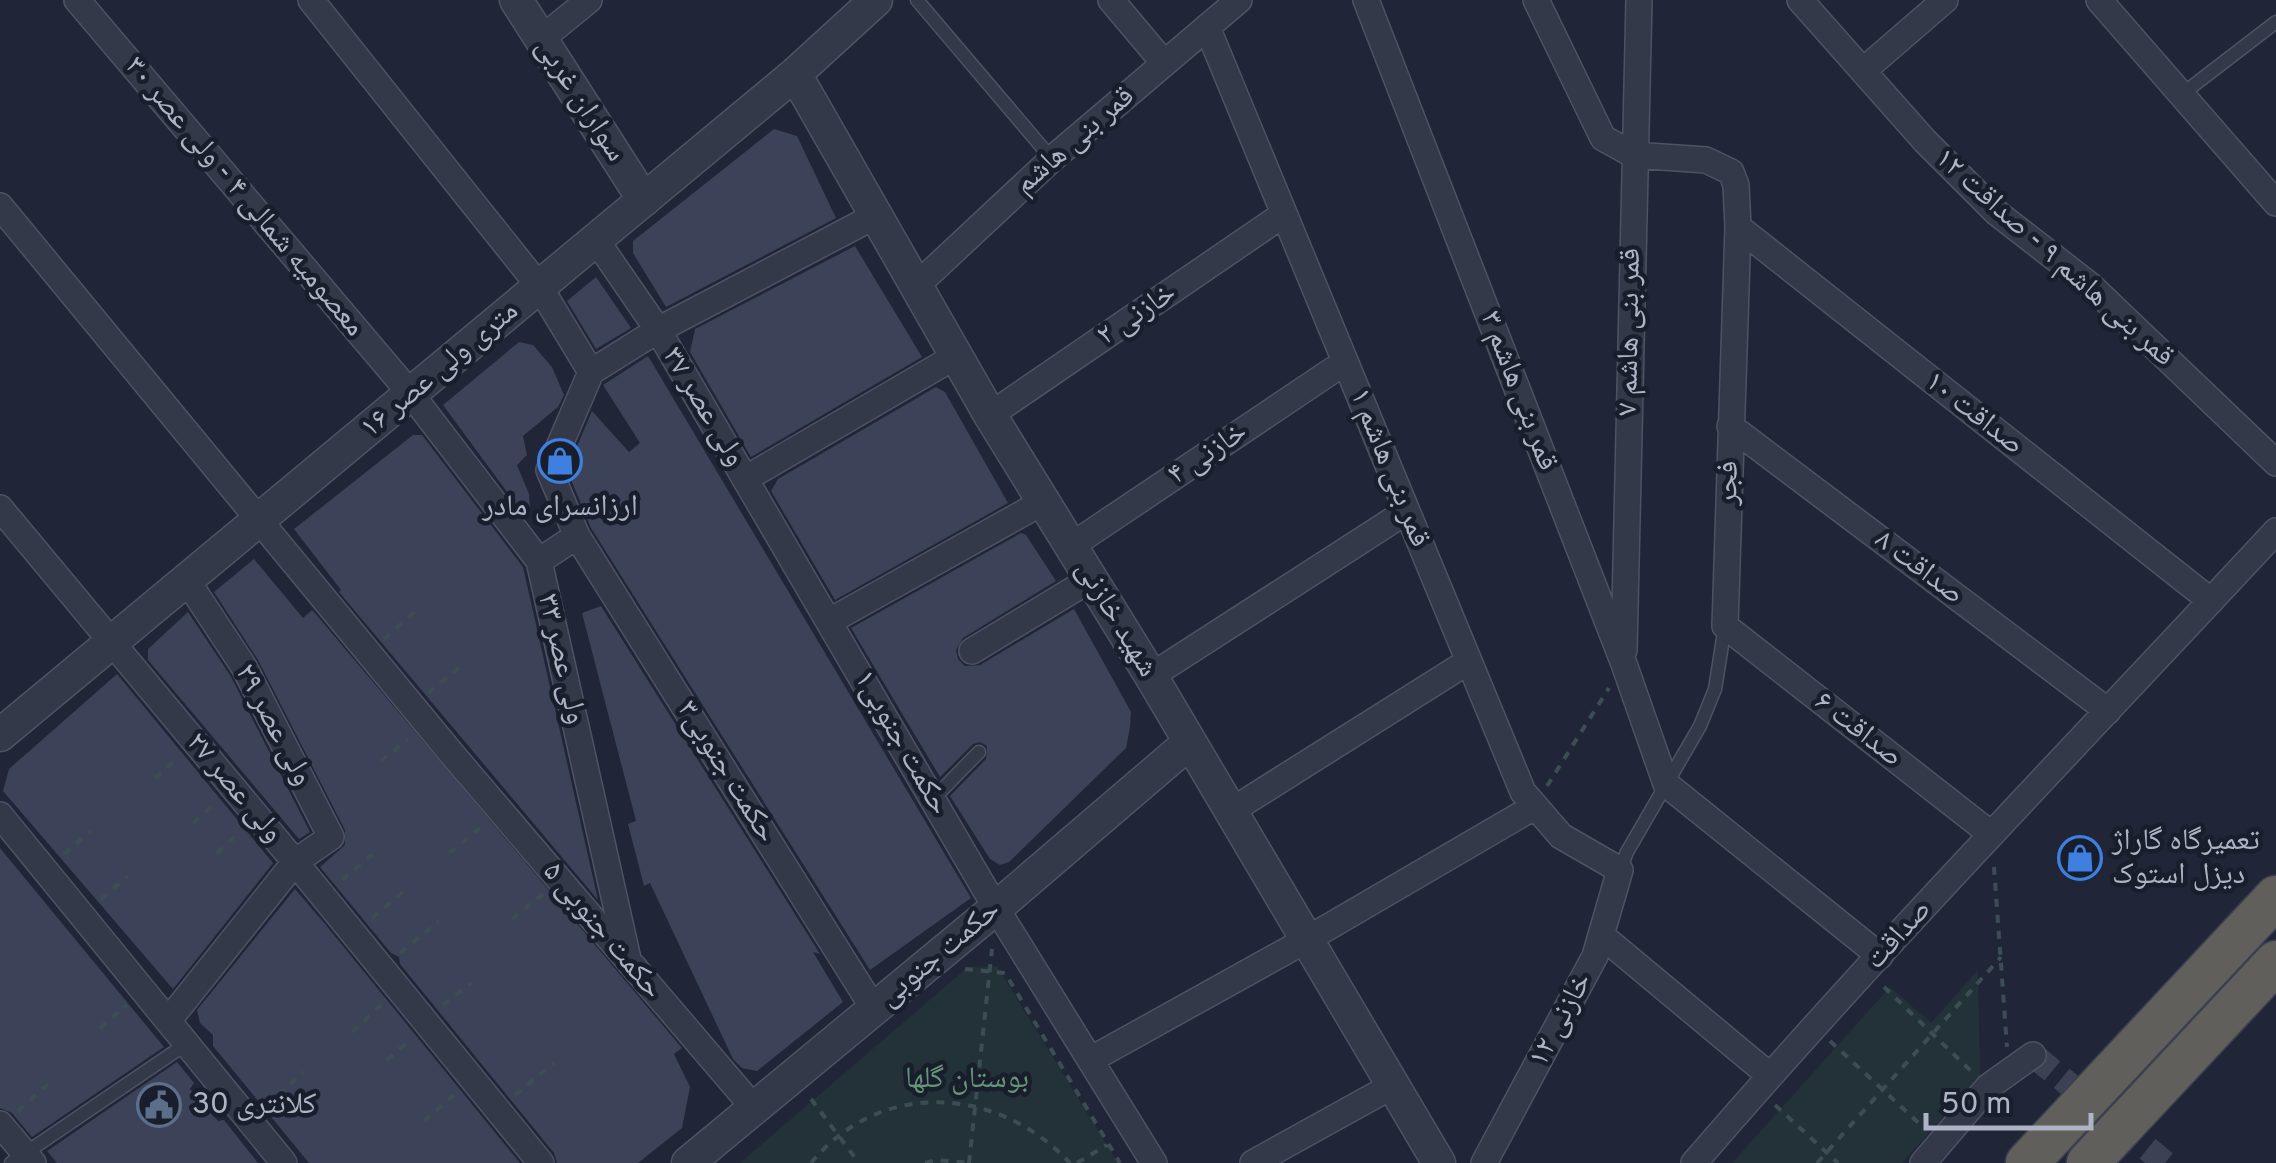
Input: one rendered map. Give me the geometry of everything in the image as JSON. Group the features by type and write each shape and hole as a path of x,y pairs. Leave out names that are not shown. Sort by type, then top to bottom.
{"highway":[{"path":"2027,1163 2276,898"},
{"path":"2088,1163 2276,962"}],"street":[{"name":"معصومیه شمالی ۴ - ولی عصر ۳۰","path":"77,0 412,394"},
{"path":"311,0 540,286 591,372 658,330 874,216"},
{"name":"سواران غربی","path":"516,0 644,200"},
{"path":"540,40 589,0"},
{"path":"1111,0 1164,62"},
{"name":"قمر بنی هاشم","path":"915,286 1052,158 1239,0"},
{"name":"قمر بنی هاشم ۳","path":"1366,0 1624,664 1666,784"},
{"path":"1536,0 1594,124 1603,138 1634,154"},
{"name":"قمر بنی هاشم ۷","path":"1624,664 1639,0"},
{"name":"قمر بنی هاشم ۹ - صداقت ۱۲","path":"1800,0 1925,141 1997,212 2090,286 2276,462"},
{"path":"1864,70 1945,0"},
{"path":"2099,0 2276,203"},
{"name":"۱۶ متری ولی عصر","path":"0,735 795,74 868,2"},
{"name":"قمر بنی هاشم ۱","path":"1207,27 1523,792 1561,836 1620,870"},
{"name":"شهید خازنی","path":"795,74 990,415 1151,676 1439,1163"},
{"name":"فجر","path":"1634,154 1706,160 1731,172 1736,185 1726,626"},
{"name":"حکمت جنوبی ۵","path":"0,206 500,812 754,1108"},
{"name":"خازنی ۲","path":"990,415 1284,214"},
{"name":"صداقت ۱۰","path":"1738,227 2211,601"},
{"name":"ولی عصر ۳۷","path":"596,240 658,330 805,578"},
{"path":"745,479 956,356"},
{"name":"خازنی ۴","path":"1070,546 1345,362"},
{"name":"حکمت جنوبی۳","path":"591,372 549,470 577,536 874,1008"},
{"name":"ولی عصر ۳۳","path":"412,394 539,562 628,962"},
{"name":"صداقت ۸","path":"1730,426 2108,711"},
{"path":"830,621 1043,502"},
{"name":"ولی عصر ۲۷","path":"0,508 258,816 540,1163"},
{"path":"1151,676 1407,511"},
{"path":"2211,601 2276,531"},
{"path":"539,562 577,536"},
{"name":"حکمت جنوبی۱","path":"805,578 996,908 1154,1163"},
{"name":"ولی عصر ۲۹","path":"186,579 244,666 332,837 295,862"},
{"path":"972,650 1091,579"},
{"name":"صداقت","path":"1694,1163 1814,1026 2211,601"},
{"name":"صداقت ۶","path":"1726,626 1991,834"},
{"path":"1231,811 1469,661"},
{"name":"حکمت جنوبی","path":"688,1163 1190,742"},
{"path":"1666,784 1873,963"},
{"path":"1090,1060 1534,807"},
{"path":"0,815 284,1163"},
{"path":"168,1021 295,862"},
{"name":"خازنی ۱۲","path":"1484,1163 1596,956 1620,870"},
{"path":"1602,936 1763,1082"},
{"path":"1923,1163 1988,1088 2033,1055"},
{"path":"1253,1163 1392,1086"},
{"path":"0,1124 22,1159"}],"lane":[{"path":"916,0 1052,158"},
{"path":"2182,95 2276,22"},
{"name":"فجر","path":"1620,870 1626,852 1700,726 1715,689 1726,626"},
{"path":"933,799 979,752"},
{"path":"22,1159 186,1044"}],"path":[{"path":"369,652 418,610"},
{"path":"380,762 463,664"},
{"path":"1534,807 1624,664"},
{"path":"155,778 196,743"},
{"path":"193,823 234,788"},
{"path":"450,852 500,812"},
{"path":"217,853 258,816"},
{"path":"44,870 91,831"},
{"path":"1873,963 1932,1034 1988,1088 2001,1072 2007,1051 1991,834"},
{"path":"323,896 377,851"},
{"path":"82,915 128,876"},
{"path":"512,918 559,881"},
{"path":"354,934 402,892"},
{"path":"925,1163 970,1163 996,908"},
{"path":"382,968 439,921"},
{"path":"1818,1163 2001,957"},
{"path":"958,968 990,969 1005,974 1120,1163"},
{"path":"387,1060 471,983"},
{"path":"352,1032 398,989"},
{"path":"100,1028 144,992"},
{"path":"1814,1026 1940,1143"},
{"path":"497,1110 554,1063"},
{"path":"249,1121 304,1072"},
{"path":"793,1076 859,1163"},
{"path":"424,1122 472,1079"},
{"path":"0,1124 52,1081"},
{"path":"1763,1082 1838,1163"},
{"path":"811,1163 838,1136 880,1112 927,1101 975,1104 1003,1113 1029,1126 1070,1163"},
{"path":"1077,1163 1133,1130"}],"green space":[{"name":"بوستان گلها","path":"997,966 1118,1163 740,1163 968,967"},
{"path":"1978,970 1980,1075 1902,1163 1732,1163 1890,987 1931,1023"}],"building":[{"path":"774,129 797,136 836,218 666,307 633,253 633,241"},
{"path":"855,246 922,357 751,457 690,352 695,329"},
{"path":"596,277 631,328 596,349 567,301"},
{"path":"519,342 533,345 552,367 564,395 558,407 523,436 527,455 517,465 529,494 530,509 524,515 443,405"},
{"path":"648,356 971,898 870,970 591,528 567,470 592,411 629,452 640,443 603,385"},
{"path":"936,387 945,392 1008,503 835,600 771,491 778,479"},
{"path":"413,435 422,435 523,567 598,900 339,592 294,529"},
{"path":"1021,533 1056,581 963,638 956,650 958,659 965,666 980,665 1074,609 1131,712 1126,748 1009,862 1000,865 990,859 950,796 986,759 987,746 973,744 940,777 851,628"},
{"path":"254,559 303,618 314,612 682,1048 674,1054 690,1087 682,1128 638,1163 557,1163 554,1153 400,964 399,957 391,953 320,867 345,845 345,830 258,660 214,592"},
{"path":"601,606 820,954 813,952 843,1002 757,1071 742,1068 733,1059 650,883 644,886 628,824 636,821 582,613"},
{"path":"188,612 230,675 310,832 299,839 148,660 148,649"},
{"path":"117,674 273,863 173,989 3,791 9,769"},
{"path":"0,848 164,1047 32,1137 12,1113 0,1108"},
{"path":"295,889 520,1163 309,1163 213,1046 213,1035 200,1023 197,1010"},
{"name":"کلانتری 30","path":"177,1062 194,1083 190,1089 218,1121 224,1120 258,1163 57,1163 47,1151"}],"tunnel":[{"path":"2033,1055 2165,1163"}],"place":[{"name":"ارزانسرای مادر","path":"560,461"},
{"name":"تعمیرگاه گاراژ دیزل استوک","path":"2080,858"},
{"name":"کلانتری 30","path":"159,1105"}]}
